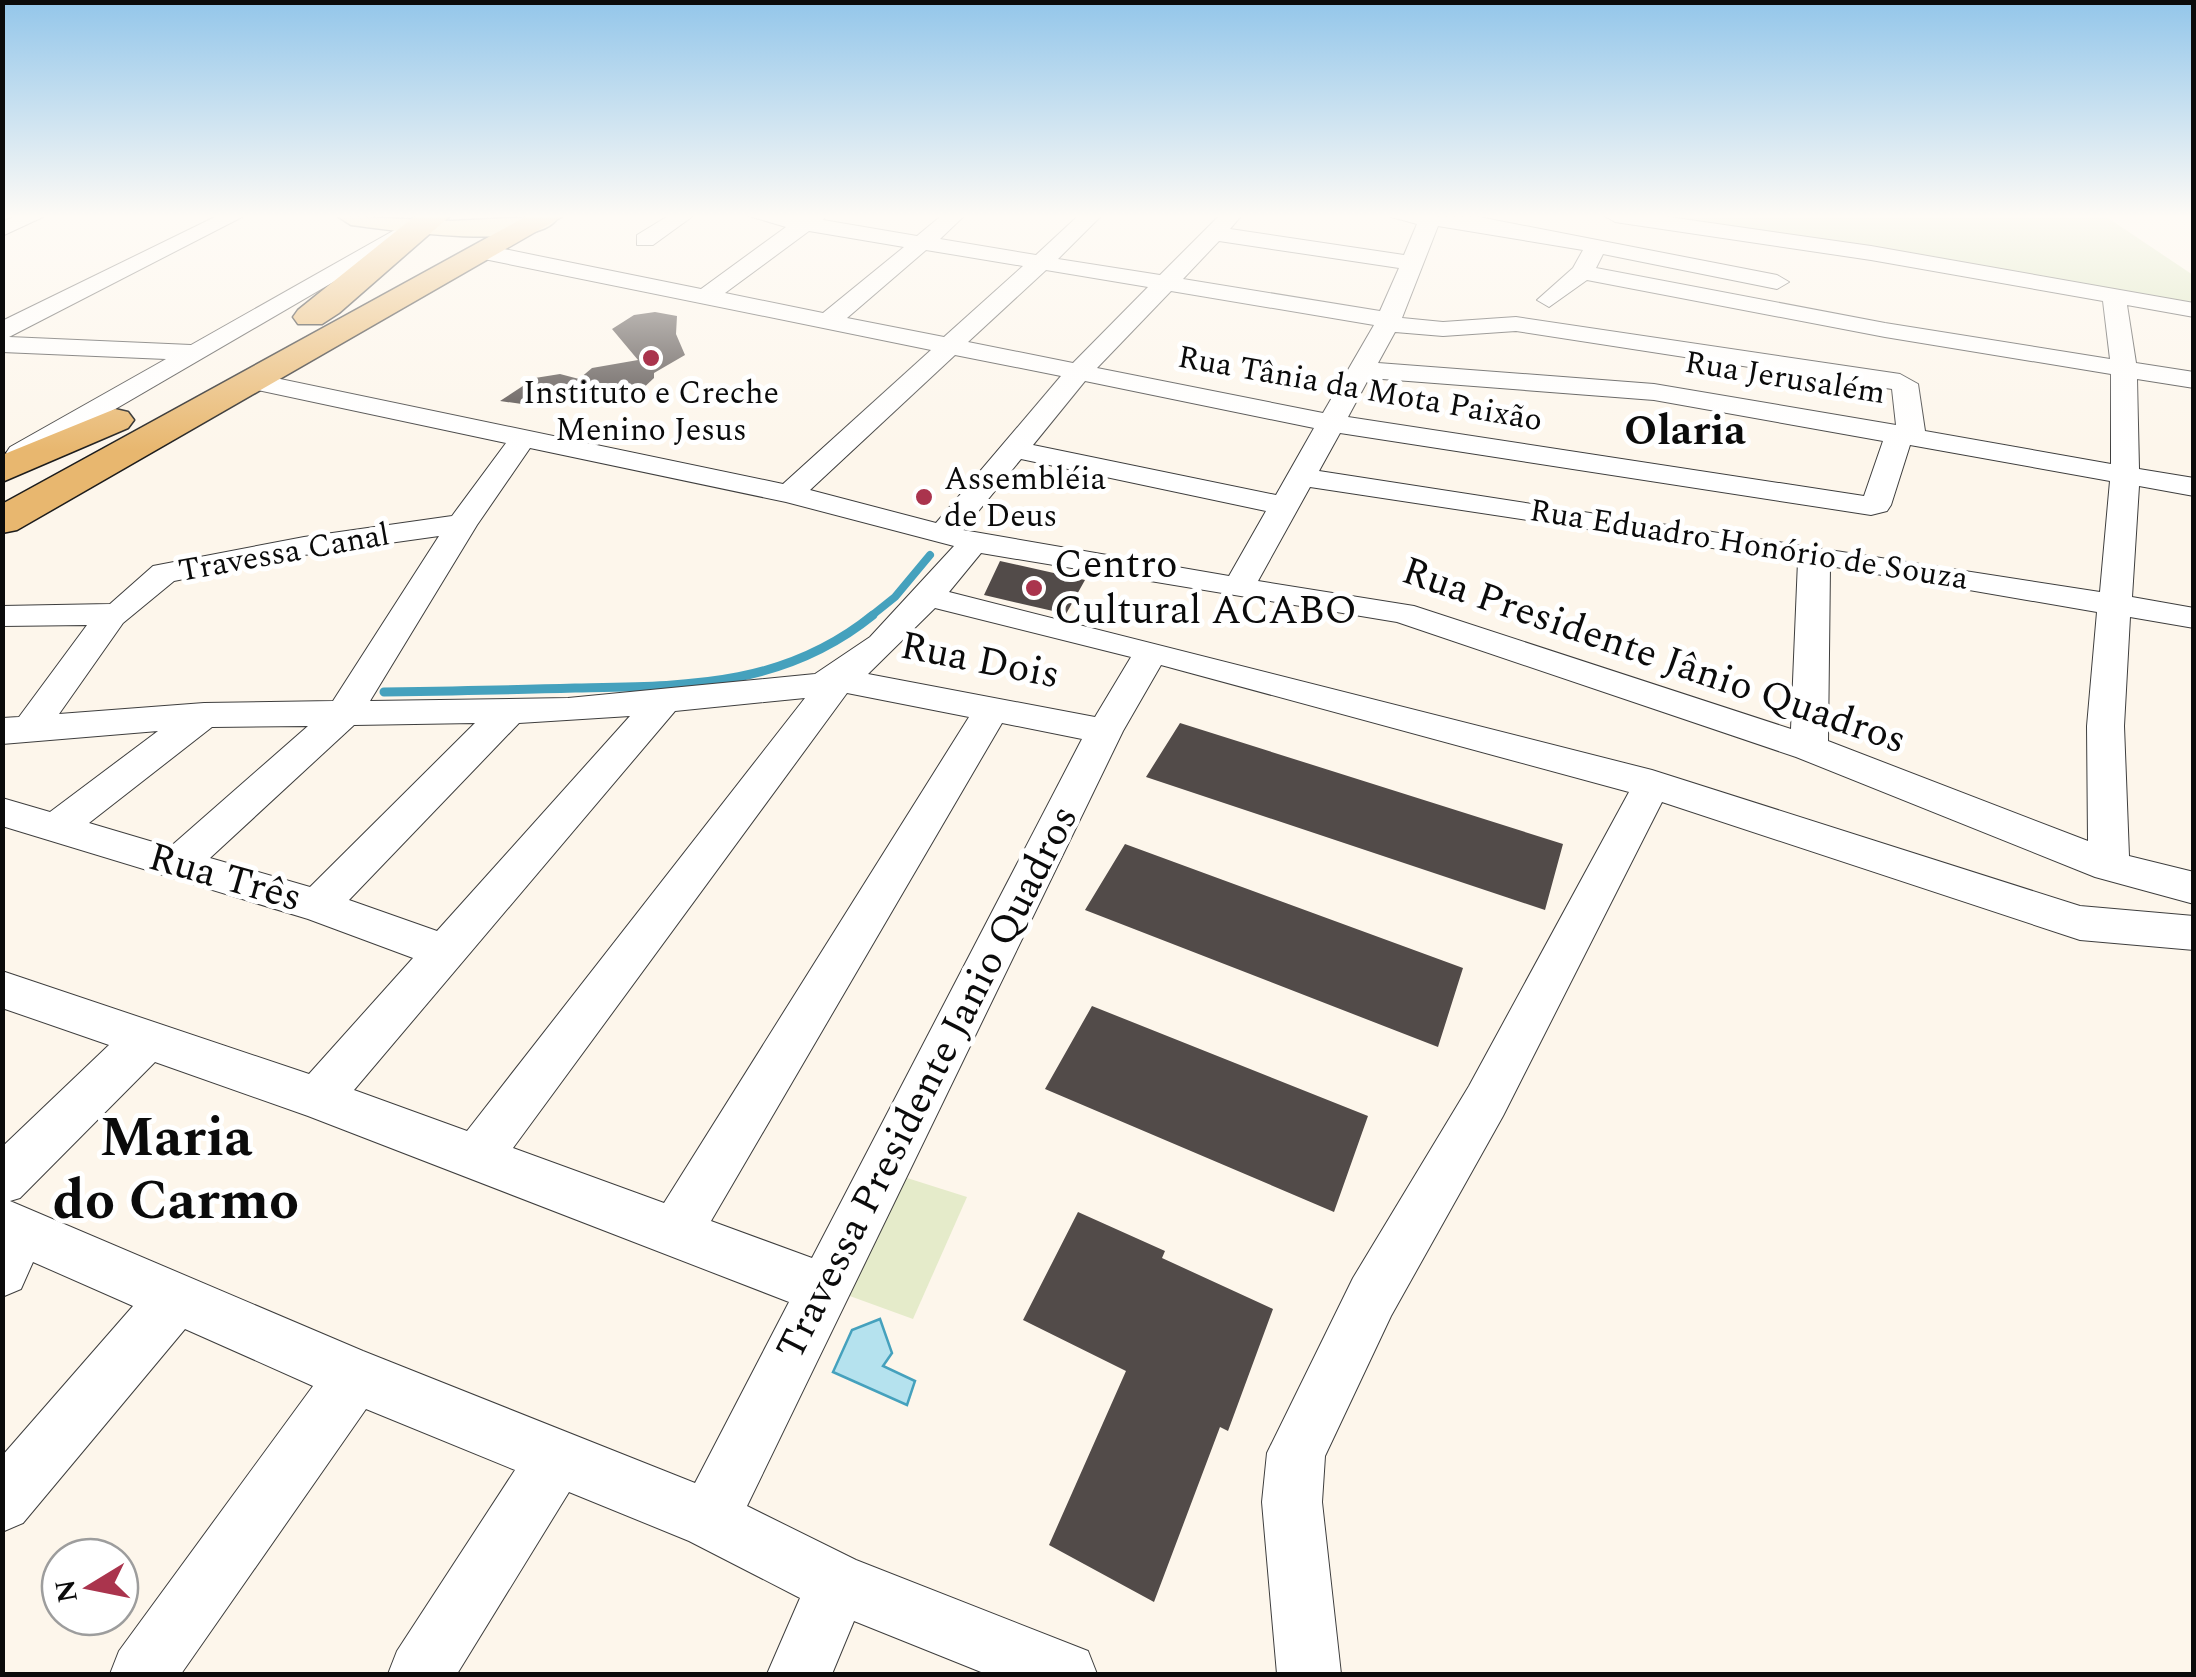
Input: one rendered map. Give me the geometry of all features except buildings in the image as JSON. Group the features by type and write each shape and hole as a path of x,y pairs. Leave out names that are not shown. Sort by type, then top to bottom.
{"main road":[{"path":"15,457 78,440 345,294"},
{"path":"2,520 408,294"}],"street":[{"path":"2,332 77,294"},
{"path":"15,457 298,294"},
{"name":"Rua Tânia da Mota Paixão","path":"697,294 1331,423 1875,506 1905,433"},
{"path":"828,321 860,294"},
{"path":"789,494 1008,294"},
{"path":"476,1158 838,680 930,597 959,538 1016,450 1078,373 1157,294"},
{"path":"1236,294 1388,322 1443,329 1516,324 1902,382 1905,433"},
{"path":"1239,586 1303,477 1400,294"},
{"path":"1548,300 1555,294"},
{"path":"1705,294 2194,380"},
{"path":"2104,294 2194,310"},
{"path":"2110,866 2105,726 2124,475 2124,370 2114,296"},
{"path":"2,344 194,353"},
{"name":"Rua Jerusalém","path":"1361,370 1602,386 1905,433 2194,487"},
{"name":"Rua Presidente Jânio Quadros","path":"252,381 789,494 959,538 1402,613 1809,748 2110,866 2194,888"},
{"path":"176,865 342,716 462,524 522,440"},
{"path":"1016,450 1285,506"},
{"name":"Rua Eduadro Honório de Souza","path":"1303,477 1814,554 2194,618"},
{"name":"Travessa Canal","path":"16,730 112,615 125,610 164,573 304,546 462,524"},
{"path":"1809,748 1814,554"},
{"path":"930,597 1152,650 1494,746 1652,784 2080,923 2194,933"},
{"path":"2,616 112,615"},
{"name":"Travessa Presidente Janio Quadros","path":"709,1518 1105,731 1152,650"},
{"name":"Rua Dois","path":"16,730 204,715 342,716 662,703 838,680 1105,731"},
{"path":"318,1098 662,703"},
{"path":"675,1233 993,708"},
{"path":"318,906 509,711"},
{"path":"56,828 204,715"},
{"path":"1309,1674 1292,1502 1296,1453 1372,1297 1486,1101 1652,784"},
{"name":"Rua Três","path":"2,812 318,906 444,952"},
{"path":"2,989 318,1098 825,1289"},
{"path":"2,1181 146,1040"},
{"path":"8,1242 177,1296 355,1376 709,1518 989,1660 1064,1674"},
{"path":"2,1502 177,1296"},
{"path":"142,1674 355,1376"},
{"path":"420,1674 558,1456"},
{"path":"800,1674 838,1584"}],"green space":[{"path":"2115,294 2193,294 2193,307"},
{"path":"904,1177 967,1197 913,1319 847,1295"}],"water":[{"path":"880,1319 892,1353 883,1366 915,1381 907,1405 833,1372 852,1330"}],"waterway":[{"path":"870,617 895,597 930,555"},
{"path":"384,692 655,686 731,678 804,657 873,615"}],"place":[{"name":"Instituto e Creche Menino Jesus","path":"651,358"},
{"name":"Assembléia de Deus","path":"924,497"},
{"name":"Centro Cultural ACABO","path":"1034,588"}],"district":[{"name":"Olaria","path":"1685,431"},
{"name":"Maria do Carmo","path":"176,1170"}]}
